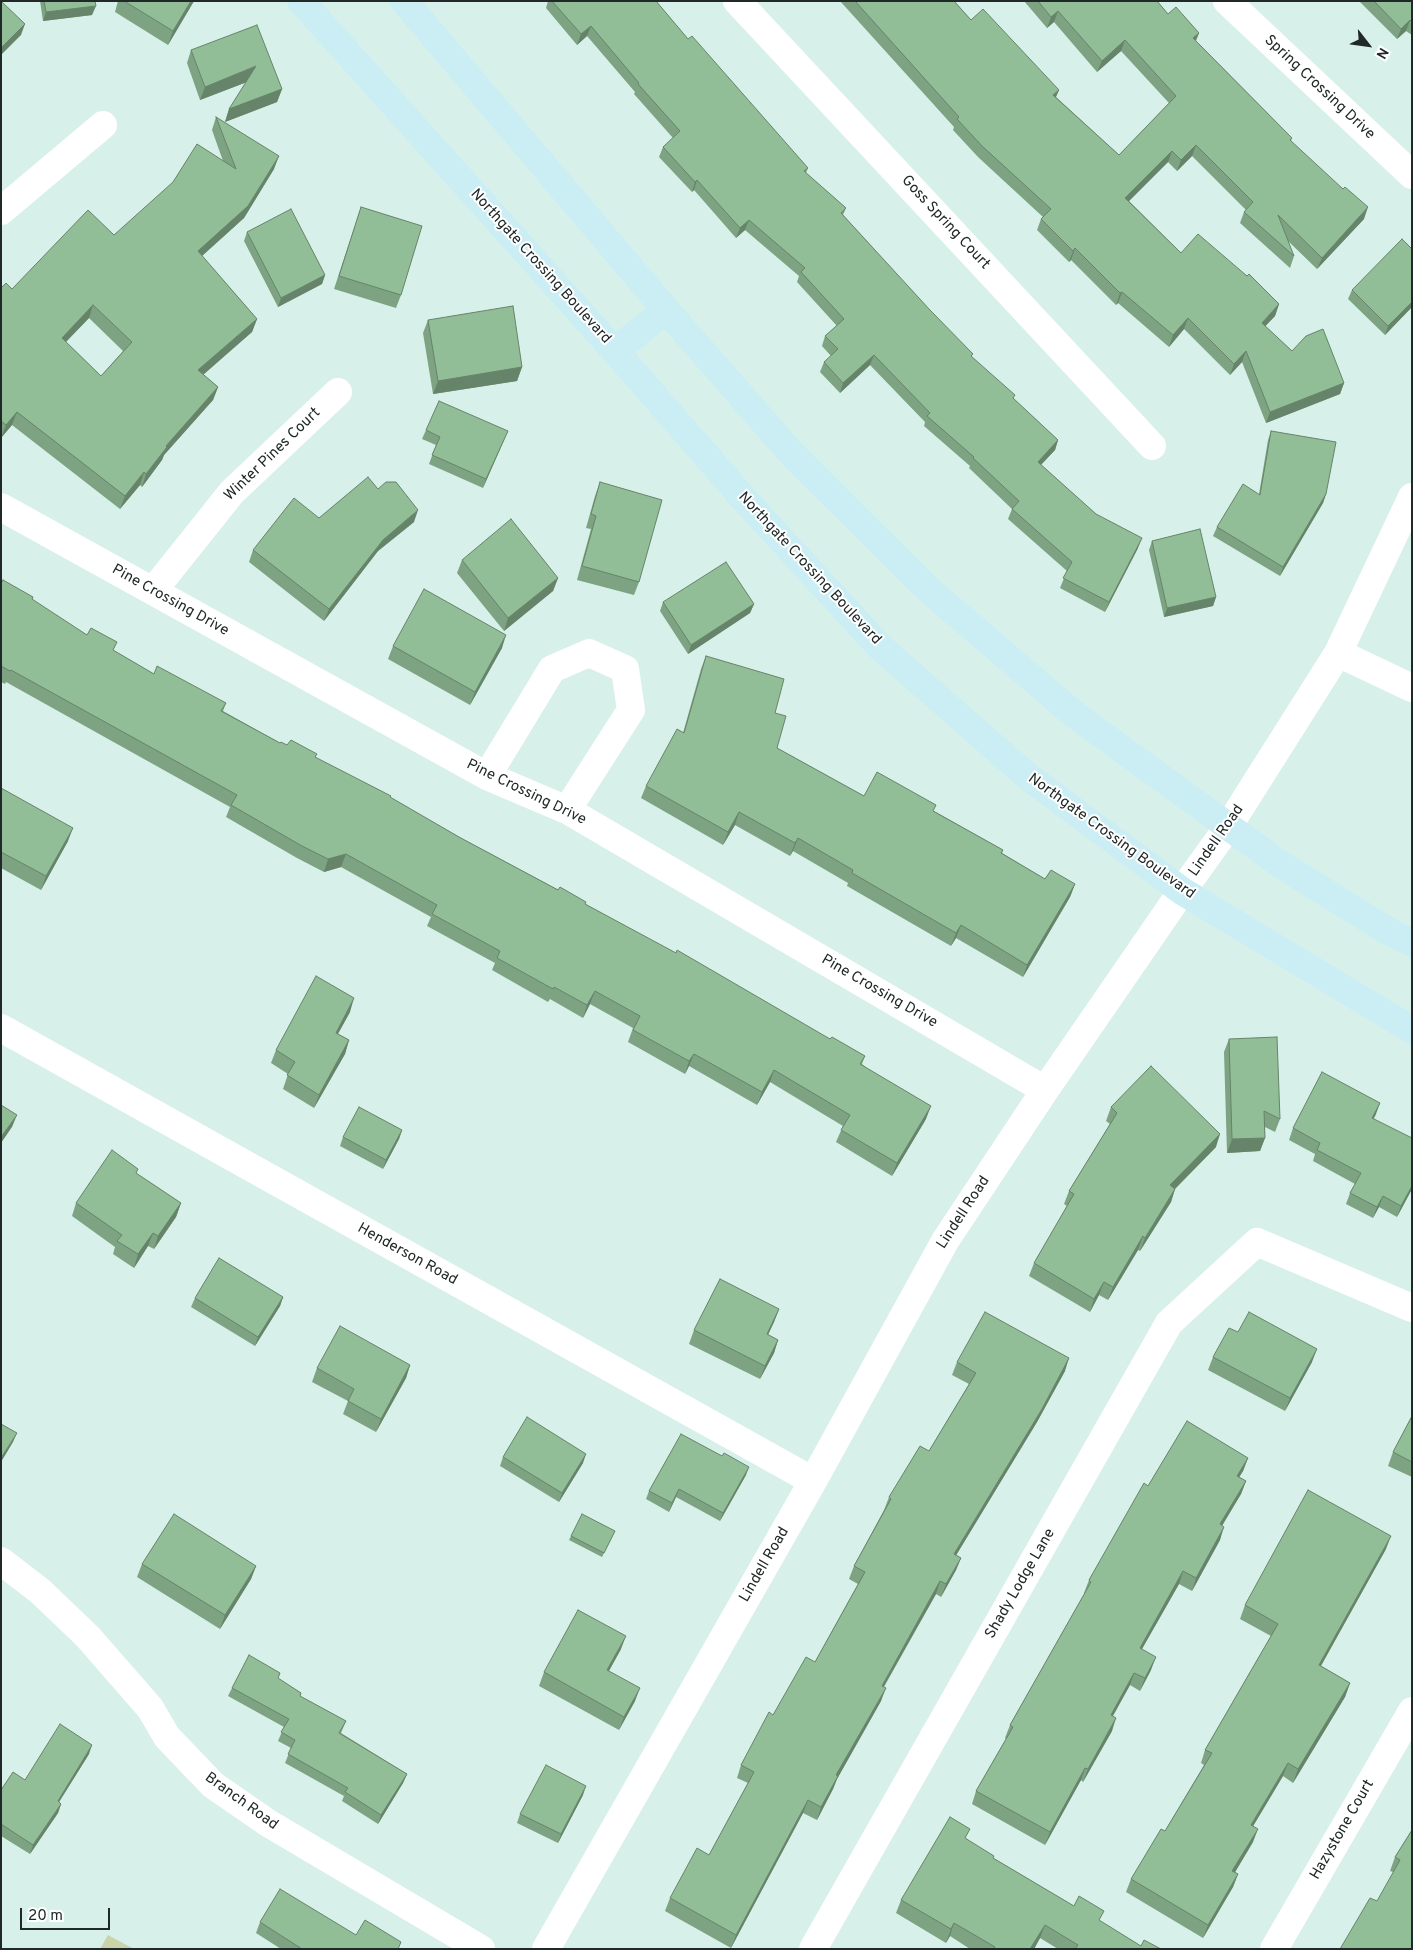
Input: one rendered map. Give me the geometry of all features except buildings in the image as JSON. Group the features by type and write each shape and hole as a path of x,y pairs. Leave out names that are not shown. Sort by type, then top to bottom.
{"main road":[{"name":"Northgate Crossing Boulevard","path":"301,1 615,350 744,499 879,646 1026,775 1182,891 1412,1030"},
{"path":"404,1 666,310 792,454 929,590 1075,715 1228,827 1280,864 1388,931 1412,943"},
{"path":"615,350 666,310"}],"street":[{"name":"Goss Spring Court","path":"737,1 1152,446"},
{"name":"Spring Crossing Drive","path":"1227,1 1412,175"},
{"path":"1,210 103,125"},
{"name":"Winter Pines Court","path":"153,591 232,492 338,392"},
{"name":"Lindell Road","path":"546,1949 813,1482 945,1241 1045,1090 1228,827 1338,653 1412,497"},
{"name":"Pine Crossing Drive","path":"1,507 486,776 567,810 1045,1090"},
{"path":"486,776 552,670 589,653 625,669 630,710 567,810"},
{"path":"1338,653 1412,688"},
{"name":"Henderson Road","path":"1,1028 813,1482"},
{"name":"Shady Lodge Lane","path":"813,1949 1169,1322 1257,1242 1412,1308"},
{"name":"Branch Road","path":"1,1561 40,1591 88,1637 150,1708 167,1737 213,1785 268,1824 481,1949"},
{"name":"Hazystone Court","path":"1274,1949 1412,1711"}],"green space":[{"path":"108,1935 134,1949 100,1949"}]}
